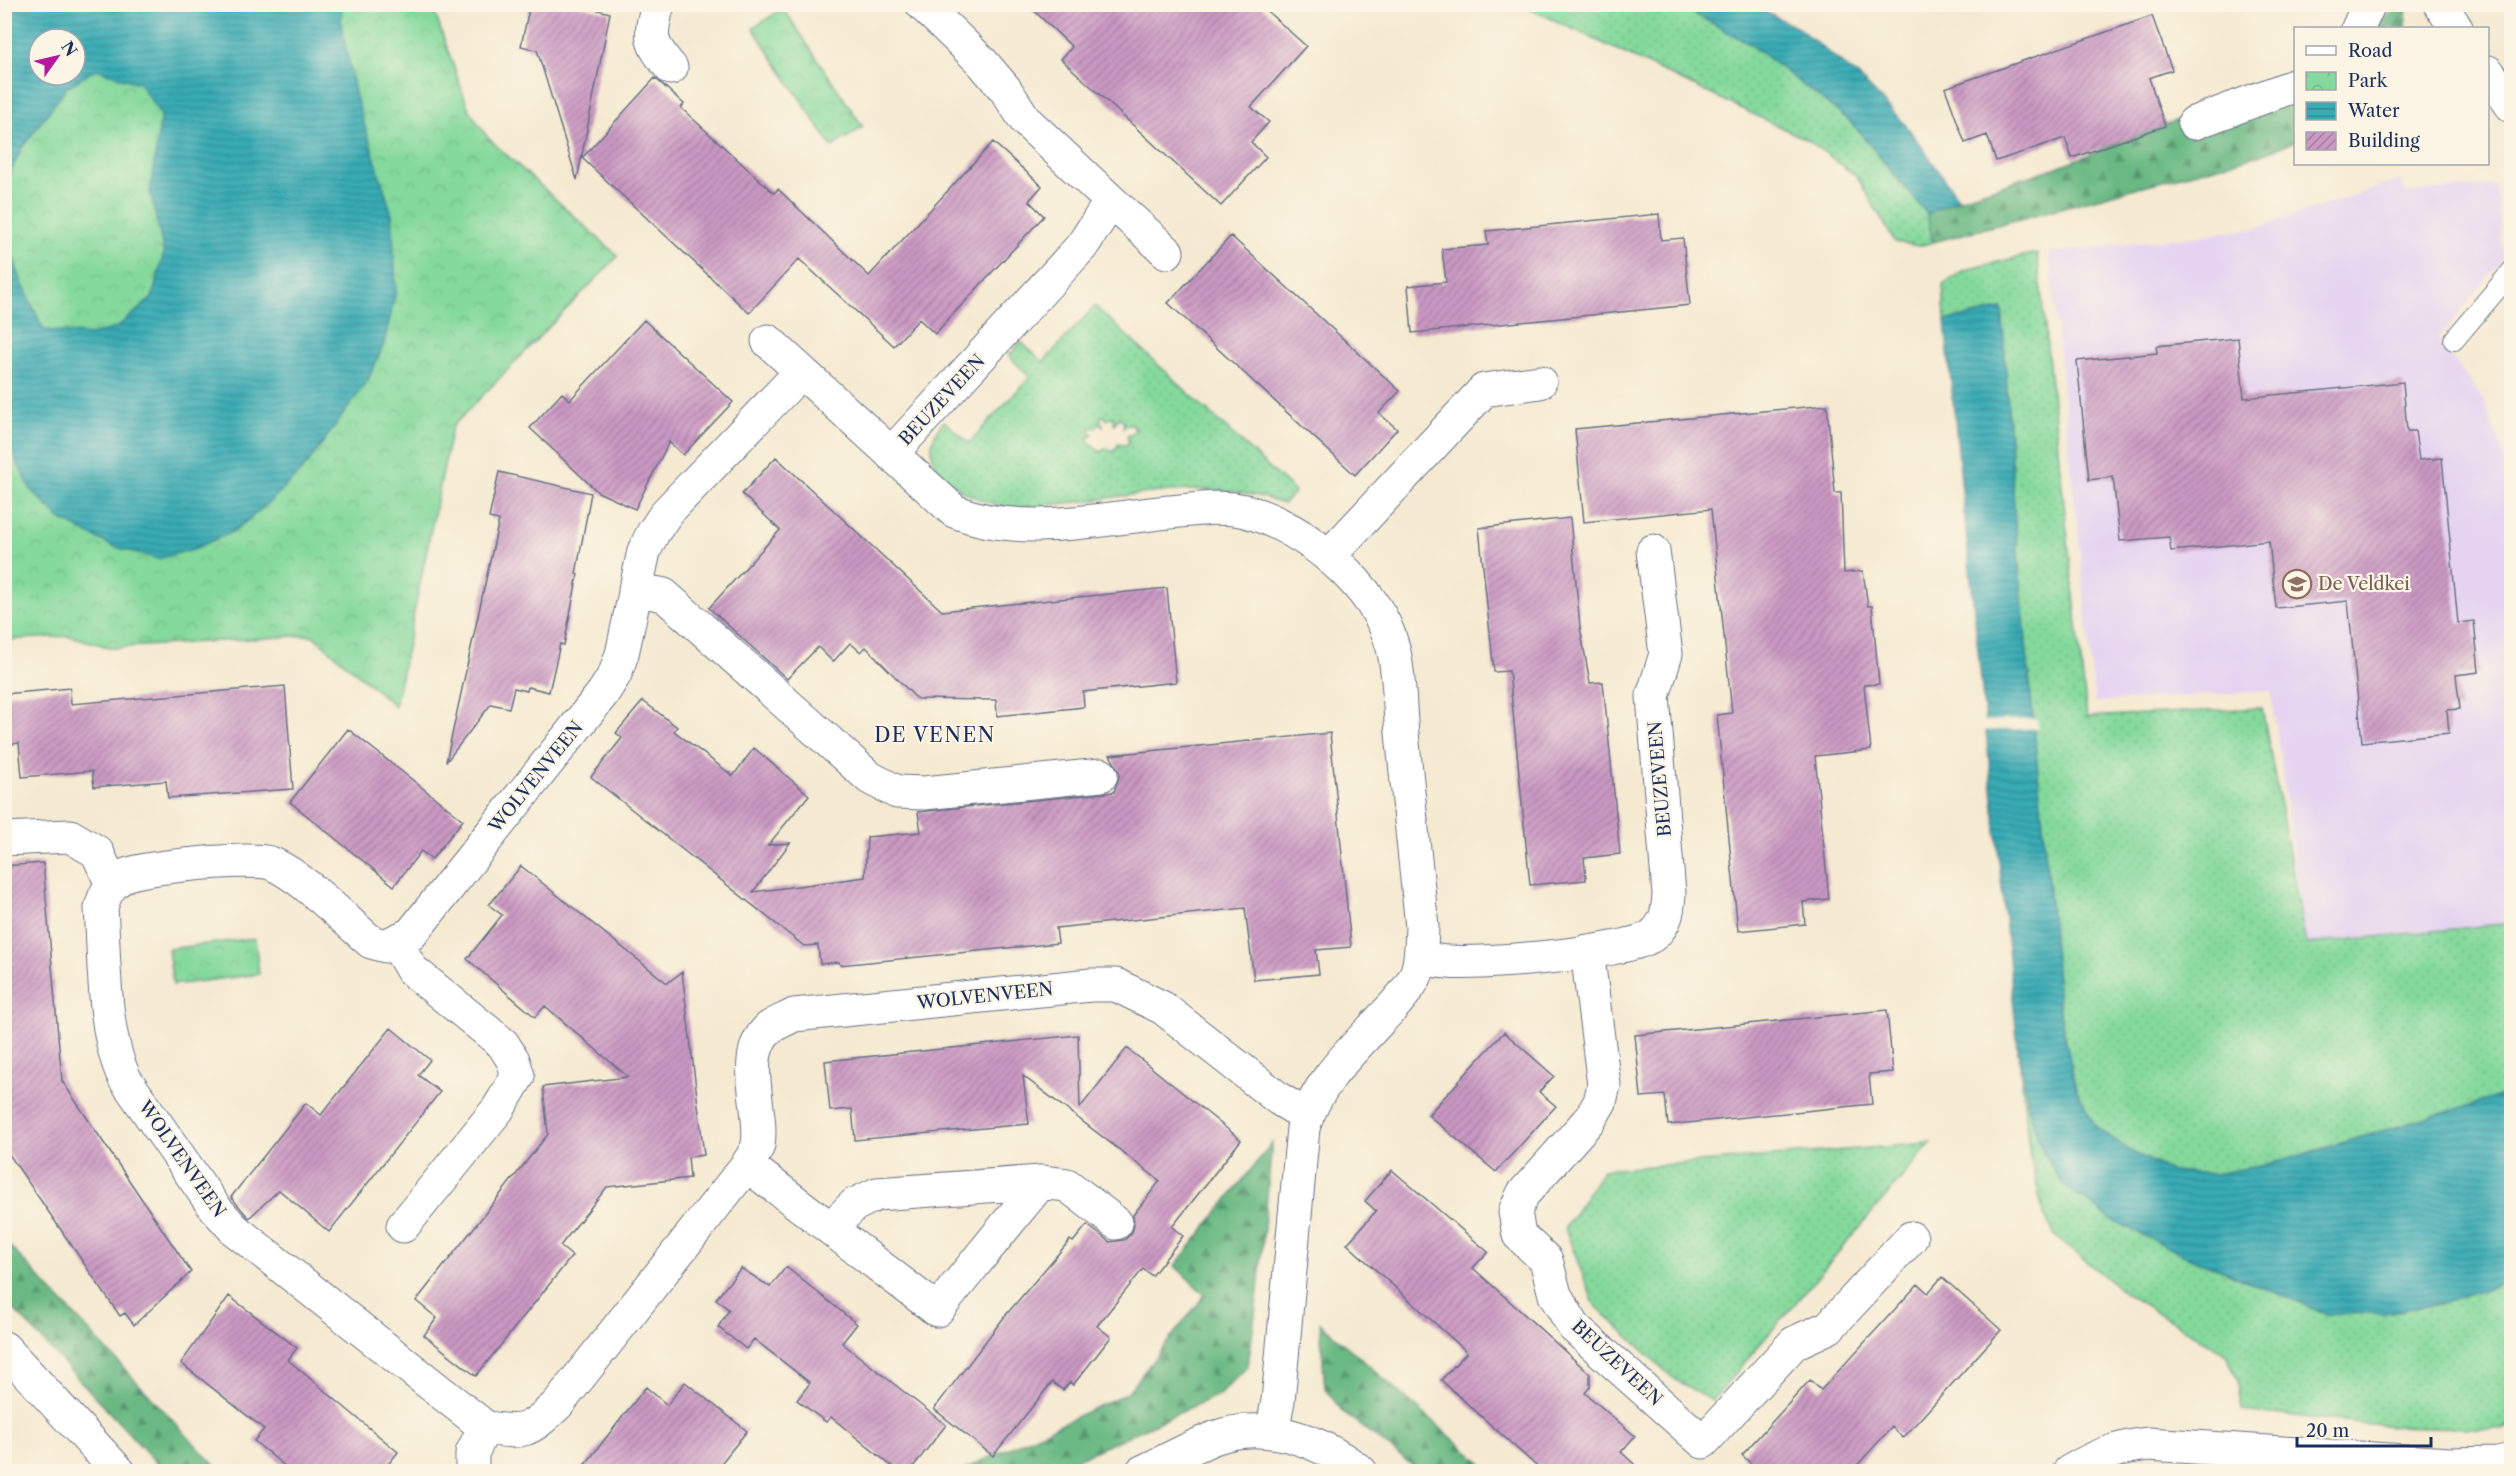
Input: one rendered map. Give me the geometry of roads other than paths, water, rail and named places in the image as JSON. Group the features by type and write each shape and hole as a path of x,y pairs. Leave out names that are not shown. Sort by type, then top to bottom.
{"street":[{"path":"658,4 652,28 654,47 671,68"},
{"path":"922,4 981,61 1005,89 1026,121 1167,252"},
{"path":"2358,27 2369,4"},
{"path":"2440,4 2455,27"},
{"path":"2489,75 2511,106"},
{"path":"2193,123 2294,85"},
{"name":"BEUZEVEEN","path":"1111,201 1082,246 891,454 954,511 978,520 1034,525 1224,508 1244,511 1273,522 1329,556 1345,571 1380,617 1393,647 1422,927 1420,958 1415,976 1403,995 1329,1076 1306,1116 1303,1128 1278,1401 1272,1431"},
{"path":"768,341 891,454"},
{"name":"WOLVENVEEN","path":"396,943 411,934 603,693 615,674 622,654 644,551 667,512 801,372"},
{"path":"1329,556 1484,390 1540,382"},
{"name":"BEUZEVEEN","path":"1420,958 1448,962 1482,962 1628,945 1652,936 1667,917 1669,894 1653,696 1666,654 1653,551"},
{"path":"635,589 664,595 870,778 897,792 924,793 1101,775"},
{"path":"4,839 70,836 97,852 112,884 126,874 142,870 242,861 269,862 292,876 371,942 385,946 396,943 412,970 503,1044 513,1060 518,1076 498,1109 403,1226"},
{"name":"WOLVENVEEN","path":"112,884 105,894 101,908 111,1038 125,1079 214,1208 235,1230 484,1427 509,1432 533,1427 557,1405 747,1165 757,1148 759,1129 754,1070 757,1045 770,1028 794,1015 1090,985 1116,986 1163,1008 1279,1099 1306,1116"},
{"name":"BEUZEVEEN","path":"1587,951 1604,1085 1600,1102 1590,1119 1523,1194 1515,1212 1519,1235 1546,1260 1555,1295 1574,1327 1703,1442 1794,1343 1829,1327 1911,1238"},
{"path":"747,1165 937,1310 1041,1182"},
{"path":"831,1228 854,1205 877,1194 1041,1182 1067,1185 1116,1223"},
{"path":"4,1348 119,1472"},
{"path":"472,1472 472,1453 484,1427"},
{"path":"1142,1472 1215,1438 1250,1430 1272,1431 1303,1439 1342,1458 1360,1472"},
{"path":"2069,1472 2097,1455 2123,1447 2149,1444 2449,1464 2498,1463 2511,1460"}],"lane":[{"path":"2454,340 2511,271"}],"water":[{"path":"5,4 342,5 341,24 356,97 392,215 396,291 384,344 368,380 306,466 269,503 234,531 196,548 158,559 112,546 60,519 31,490 5,438 5,193 11,248 21,280 44,330 91,335 116,328 152,298 164,253 150,191 161,115 140,84 96,69 87,75 87,27 27,27 27,87 67,87 22,148 5,184"},
{"path":"1679,5 1752,5 1798,28 1859,77 1906,125 1959,199 1927,214 1850,121 1750,44"},
{"path":"2002,309 2015,522 2060,1013 2076,1089 2096,1127 2134,1153 2171,1171 2215,1174 2271,1164 2511,1093 2511,1280 2444,1303 2384,1313 2328,1314 2186,1256 2114,1221 2062,1184 2041,1147 2029,1109 2018,1049 1945,321"}],"place":[{"name":"De Veldkei","path":"2297,584"}],"district":[{"name":"DE VENEN","path":"935,735"}]}
